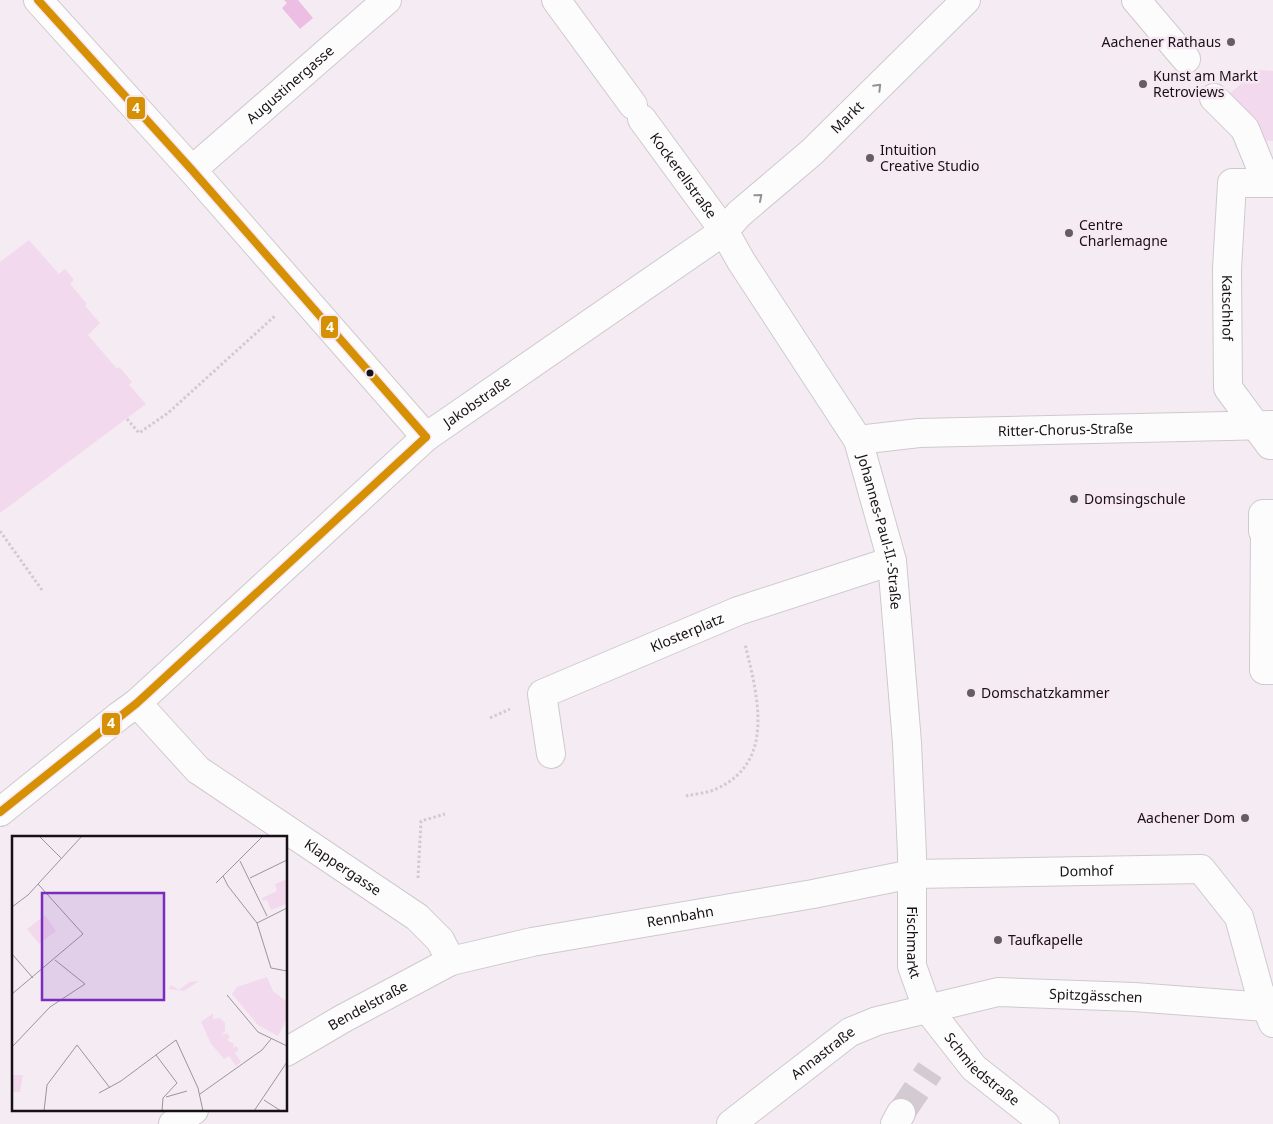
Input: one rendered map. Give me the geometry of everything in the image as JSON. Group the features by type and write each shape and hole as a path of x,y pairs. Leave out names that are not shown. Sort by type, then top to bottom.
{"street":[{"path":"38,0 192,170 426,437"},
{"name":"Augustinergasse","path":"192,170 387,0"},
{"name":"Kockerellstraße","path":"556,0 724,231"},
{"name":"Markt","path":"724,231 739,214 812,152 966,0"},
{"path":"1136,0 1186,59"},
{"name":"Katschhof","path":"1214,98 1245,129 1267,185 1232,183 1227,270 1228,388 1268,432"},
{"name":"Jakobstraße","path":"0,812 137,703 426,437 724,231"},
{"name":"Johannes-Paul-II.-Straße","path":"724,231 741,261 858,440 892,560 907,743 912,874"},
{"name":"Ritter-Chorus-Straße","path":"858,440 919,433 1268,432"},
{"path":"1273,514 1263,514 1263,531 1265,531 1264,670 1273,670"},
{"name":"Klosterplatz","path":"550,754 542,694 738,611 892,560"},
{"name":"Klappergasse","path":"137,703 198,770 416,916 440,940 451,961"},
{"name":"Domhof","path":"912,874 1201,869 1241,911 1266,1007"},
{"name":"Rennbahn","path":"451,961 532,942 803,896 912,874"},
{"name":"Fischmarkt","path":"912,874 912,966 927,1008"},
{"name":"Bendelstraße","path":"288,1051 344,1018 451,961"},
{"name":"Spitzgässchen","path":"927,1008 998,992 1134,997 1266,1007"},
{"name":"Annastraße","path":"731,1124 850,1032 877,1021 927,1008"},
{"name":"Schmiedstraße","path":"927,1008 974,1068 1045,1124"},
{"path":"173,1124 191,1112"}],"path":[{"path":"127,418 139,433 168,413 300,293"},
{"path":"0,531 42,590"},
{"path":"686,796 714,790 734,779 747,764 757,743 758,699 738,611"},
{"path":"416,916 421,821 445,814"}],"shaded area":[{"path":"284,0 298,0 313,18 300,29 282,8 287,3"},
{"path":"1258,70 1273,71 1273,141 1257,140 1229,94"},
{"path":"29,240 59,274 65,269 74,280 70,284 87,304 85,306 100,323 88,335 117,369 119,367 132,382 129,385 146,404 0,513 0,262"}],"tunnel":[{"path":"901,1113 930,1070"}],"transit line":[{"name":"4","path":"38,0 192,170 426,437"},
{"name":"4","path":"0,812 137,703 426,437"}],"place":[{"name":"Aachener Rathaus","path":"1231,42"},
{"name":"Kunst am Markt Retroviews","path":"1143,84"},
{"name":"Intuition Creative Studio","path":"870,158"},
{"name":"Centre Charlemagne","path":"1069,233"},
{"name":"Domsingschule","path":"1074,499"},
{"name":"Domschatzkammer","path":"971,693"},
{"name":"Aachener Dom","path":"1245,818"},
{"name":"Taufkapelle","path":"998,940"}]}
